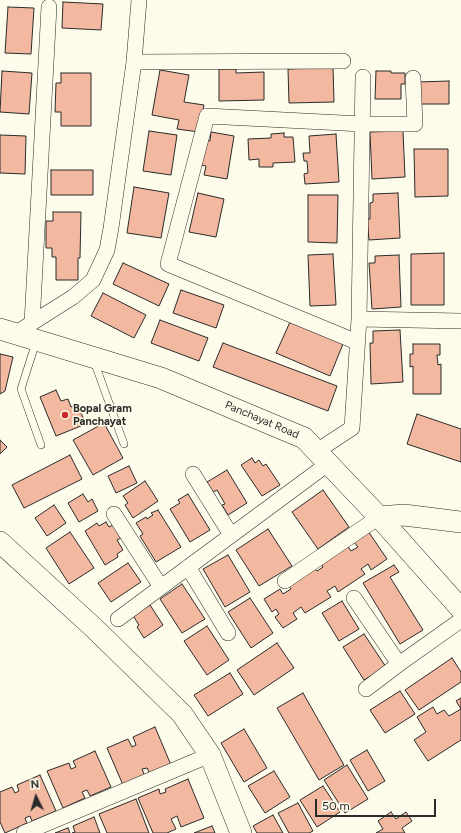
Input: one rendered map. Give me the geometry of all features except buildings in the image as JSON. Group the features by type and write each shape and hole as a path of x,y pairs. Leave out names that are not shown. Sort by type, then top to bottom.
{"street":[{"path":"21,331 73,296 93,280 107,250 134,62 139,0"},
{"path":"21,331 49,7"},
{"path":"134,62 343,61"},
{"path":"118,619 232,535 323,457 352,428 358,319 362,77"},
{"path":"357,342 168,264 207,116 362,124 415,124 413,78"},
{"path":"358,319 461,321"},
{"name":"Panchayat Road","path":"21,331 93,357 161,378 304,438 379,517 461,608"},
{"path":"193,474 232,535"},
{"path":"114,514 161,587"},
{"path":"285,581 379,517 404,516 461,522"},
{"path":"0,542 94,628 182,714 210,755 241,833"},
{"path":"188,567 228,633"},
{"path":"354,598 399,664"},
{"path":"366,689 461,620"},
{"path":"24,833 210,755"}],"lane":[{"path":"21,331 21,389 41,445"},
{"path":"93,357 124,444"}],"place":[{"name":"Bopal Gram Panchayat","path":"65,415"}]}
